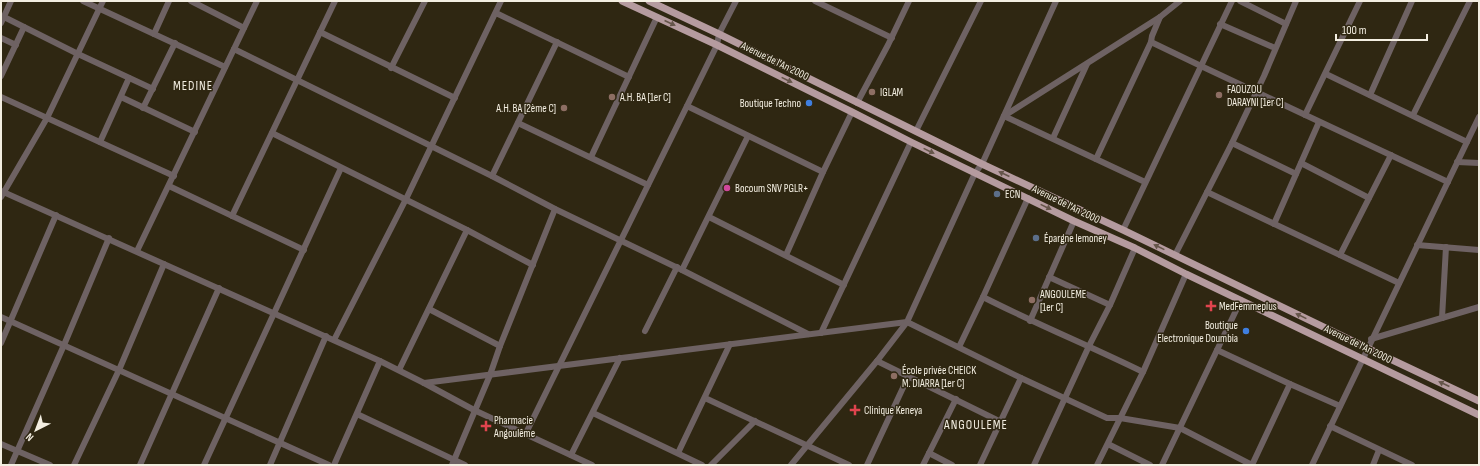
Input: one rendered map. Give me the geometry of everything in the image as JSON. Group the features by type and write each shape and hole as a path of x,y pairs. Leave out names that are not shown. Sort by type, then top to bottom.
{"main road":[{"name":"Avenue de l'An 2000","path":"622,1 717,45 911,142 1074,221 1135,248 1479,415"},
{"name":"Avenue de l'An 2000","path":"650,1 982,164 1479,401"}],"street":[{"path":"1,24 11,1"},
{"path":"83,1 225,67"},
{"path":"103,1 48,118 2,193 109,238 326,336 399,370 474,410 592,465"},
{"path":"154,34 169,1"},
{"path":"193,1 244,28"},
{"path":"138,251 257,1"},
{"path":"232,216 335,1"},
{"path":"391,68 425,1"},
{"path":"334,340 406,199 501,1"},
{"path":"526,433 717,45 719,34 736,1"},
{"path":"817,1 892,38"},
{"path":"857,103 892,38 909,1"},
{"path":"916,131 981,1"},
{"path":"791,465 877,361 907,322 975,173 982,164 1056,1"},
{"path":"1004,116 1160,17 1180,1"},
{"path":"1123,230 1232,1"},
{"path":"1240,1 1286,24"},
{"path":"1175,255 1232,143 1296,1"},
{"path":"1305,115 1360,1"},
{"path":"1370,95 1412,1"},
{"path":"1413,115 1470,1"},
{"path":"496,13 629,77"},
{"path":"4,17 153,89"},
{"path":"591,157 657,17"},
{"path":"1096,159 1152,42 1152,36 1160,17"},
{"path":"1220,24 1275,48"},
{"path":"1,76 24,27"},
{"path":"320,32 455,98"},
{"path":"1,38 16,45"},
{"path":"492,176 557,42"},
{"path":"1152,42 1448,182"},
{"path":"143,108 175,43"},
{"path":"234,49 432,146 555,209 680,269 808,334"},
{"path":"1053,138 1087,63"},
{"path":"1326,74 1467,142"},
{"path":"100,142 129,78"},
{"path":"1,97 174,176"},
{"path":"121,97 195,132"},
{"path":"687,106 823,172"},
{"path":"786,255 852,112"},
{"path":"1004,116 1145,182"},
{"path":"1312,465 1371,339 1479,117"},
{"path":"1274,224 1320,122"},
{"path":"518,123 648,185"},
{"path":"272,133 406,199 532,265"},
{"path":"645,331 709,217 748,136"},
{"path":"821,333 911,142"},
{"path":"1232,143 1296,174"},
{"path":"1340,255 1391,155"},
{"path":"1457,162 1479,163"},
{"path":"1301,163 1369,198"},
{"path":"204,465 341,168"},
{"path":"169,186 304,250"},
{"path":"1206,192 1399,283"},
{"path":"959,347 1028,198"},
{"path":"453,463 490,375 500,346 555,209"},
{"path":"1,343 56,215"},
{"path":"709,217 844,285"},
{"path":"1030,321 1074,221"},
{"path":"399,370 430,309 467,230"},
{"path":"11,465 64,346 109,238"},
{"path":"1417,245 1479,250"},
{"path":"1442,318 1446,247"},
{"path":"1034,465 1089,346 1110,305 1135,248"},
{"path":"74,465 119,370 164,264"},
{"path":"1097,465 1143,372 1186,274"},
{"path":"1049,277 1110,305"},
{"path":"140,465 219,288"},
{"path":"983,298 1143,372"},
{"path":"1162,465 1241,300"},
{"path":"1371,339 1479,307"},
{"path":"430,309 500,346"},
{"path":"1,317 329,465"},
{"path":"424,383 907,322 1107,418 1120,418 1180,428 1252,465 1290,384"},
{"path":"270,465 326,336"},
{"path":"678,453 730,344"},
{"path":"1217,350 1340,406"},
{"path":"572,455 620,358"},
{"path":"334,465 380,361"},
{"path":"877,361 1001,422"},
{"path":"867,465 908,377"},
{"path":"980,465 1021,378"},
{"path":"705,398 850,465"},
{"path":"923,465 956,399"},
{"path":"593,413 702,465"},
{"path":"357,414 453,463 465,465"},
{"path":"711,465 755,421"},
{"path":"1330,426 1412,465"},
{"path":"1,444 50,465"},
{"path":"1108,444 1150,465"},
{"path":"1373,465 1379,450"},
{"path":"929,453 952,465"}],"place":[{"name":"IGLAM","path":"872,92"},
{"name":"FAOUZOU DARAYNI [1er C]","path":"1219,95"},
{"name":"A.H. BA [1er C]","path":"612,97"},
{"name":"Boutique Techno","path":"809,103"},
{"name":"A.H. BA [2ème C]","path":"564,108"},
{"name":"Bocoum SNV PGLR+","path":"727,188"},
{"name":"ECN","path":"997,194"},
{"name":"Épargne lemoney","path":"1036,238"},
{"name":"ANGOULEME [1er C]","path":"1032,300"},
{"name":"MedFemmeplus","path":"1211,306"},
{"name":"Boutique Electronique Doumbia","path":"1246,331"},
{"name":"École privée CHEICK M. DIARRA [1er C]","path":"894,376"},
{"name":"Clinique Keneya","path":"855,410"},
{"name":"Pharmacie Angoulême","path":"486,426"}],"district":[{"name":"MEDINE","path":"193,86"},
{"name":"ANGOULEME","path":"976,425"}]}
